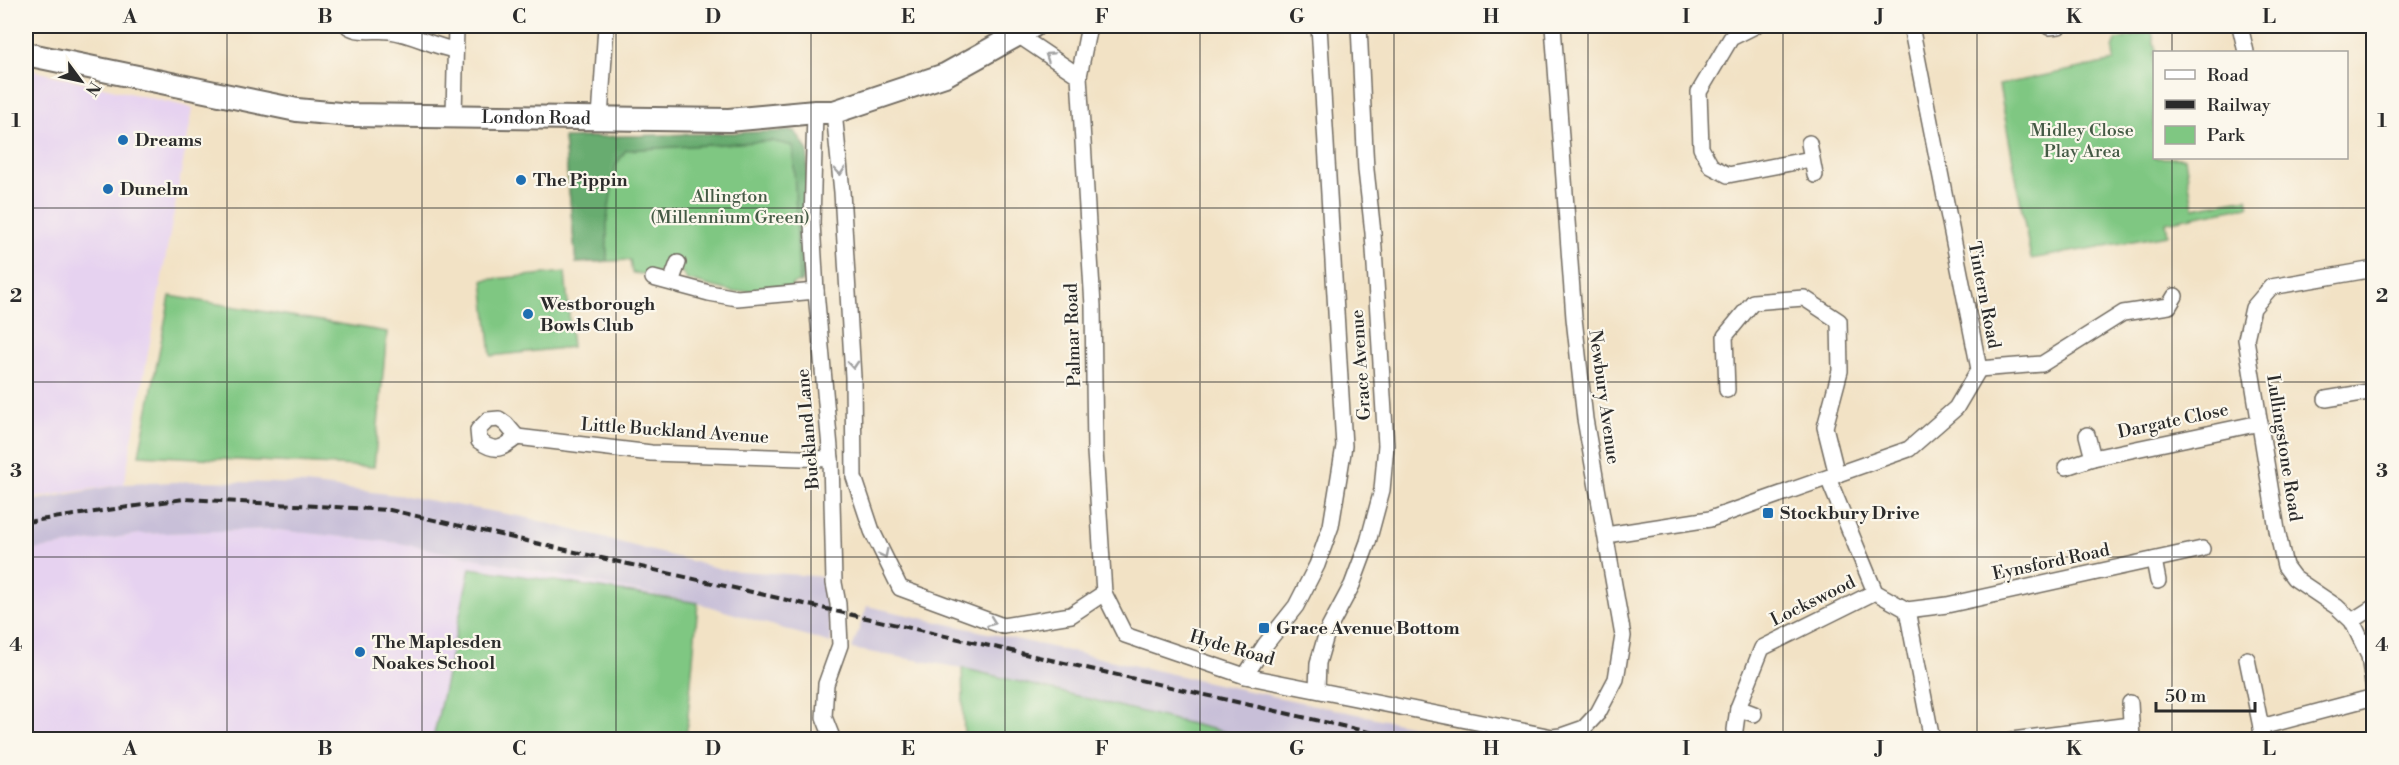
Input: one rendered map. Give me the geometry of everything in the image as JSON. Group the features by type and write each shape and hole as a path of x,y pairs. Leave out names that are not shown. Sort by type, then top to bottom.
{"main road":[{"name":"London Road","path":"26,54 297,110 350,115 729,120 825,112 945,75 1026,30"}],"street":[{"path":"348,26 356,31 405,33 437,47 455,50"},
{"path":"454,116 456,26"},
{"path":"600,118 606,26"},
{"name":"Palmar Road","path":"1089,26 1079,76 1093,306 1095,451 1104,592"},
{"name":"Grace Avenue","path":"1245,676 1265,645 1296,606 1317,565 1331,526 1344,446 1319,26"},
{"name":"Grace Avenue","path":"1317,689 1318,663 1327,633 1352,585 1368,542 1382,490 1386,445 1373,233 1366,170 1359,26"},
{"name":"Newbury Avenue","path":"1552,737 1584,728 1598,713 1616,679 1623,636 1586,419 1574,318 1553,26"},
{"path":"1755,26 1731,38 1699,92 1701,148 1711,166 1728,175 1811,159"},
{"name":"Tintern Road","path":"1606,535 1710,519 1909,449 1956,408 1979,369 1911,26"},
{"path":"2240,26 2246,51"},
{"path":"1026,30 1079,76"},
{"path":"825,112 842,192 854,377 854,477 872,531 900,588 1004,626 1071,615 1104,592"},
{"name":"Buckland Lane","path":"825,112 813,223 816,291 831,459 834,583 838,604 840,645 826,684 824,717 832,740"},
{"path":"1809,143 1815,175"},
{"path":"671,282 678,263"},
{"name":"Lullingstone Road","path":"2373,269 2271,287 2253,308 2246,339 2260,423 2282,511 2285,566 2294,578 2337,607 2352,621 2369,656 2373,691"},
{"path":"653,278 737,298 816,291"},
{"path":"1979,369 2042,364 2123,313 2169,306 2175,296"},
{"path":"1727,390 1725,336 1753,302 1804,298 1839,321 1840,371 1825,427 1832,476 1875,592 1907,610 1932,740"},
{"path":"2326,399 2373,395"},
{"name":"Dargate Close","path":"2066,467 2093,458 2260,423"},
{"path":"2087,435 2093,458"},
{"name":"Little Buckland Avenue","path":"516,437 651,453 831,459"},
{"name":"Eynsford Road","path":"1907,610 1947,605 2202,549"},
{"path":"2154,560 2158,581"},
{"name":"Hyde Road","path":"1104,592 1125,635 1245,676 1552,737"},
{"name":"Lockswood","path":"1735,730 1738,708 1762,648 1875,592"},
{"path":"2352,621 2373,607"},
{"path":"2247,659 2261,733 2373,697"},
{"path":"2012,740 2131,732 2130,703"},
{"path":"1738,708 1754,714"}],"shaded area":[{"path":"26,69 193,108 124,484 26,499"},
{"path":"200,481 305,484 405,496 524,517 725,570 829,577 831,643 698,603 399,543 270,529 140,534 26,551 26,502 124,484"},
{"name":"The Maplesden Noakes School","path":"270,529 399,543 698,603 686,739 26,739 26,551 140,534"},
{"path":"867,606 1474,739 1253,739 962,668 852,649"}],"green space":[{"name":"Midley Close Play Area","path":"2152,32 2156,51 2153,51 2153,159 2185,159 2193,208 2247,198 2249,206 2166,222 2168,235 2031,259 1999,85 2114,61 2113,49 2116,40"},
{"name":"Allington (Millennium Green)","path":"795,131 805,273 803,281 792,284 792,288 733,292 687,280 682,272 668,269 657,272 656,275 632,273 630,260 576,263 564,138"},
{"path":"795,131 808,151 803,281 799,283 793,146 772,141 626,150 616,165 607,219 607,261 576,263 564,138"},
{"name":"Westborough Bowls Club","path":"565,272 572,347 491,356 483,280"},
{"path":"170,296 387,332 374,467 139,455"},
{"path":"470,568 698,603 686,739 433,739"},
{"path":"962,668 1253,739 964,739"}],"railway":[{"path":"26,522 184,499 390,510 1404,740"}],"place":[{"name":"Dreams","path":"123,140"},
{"name":"The Pippin","path":"521,180"},
{"name":"Dunelm","path":"108,189"},
{"name":"Westborough Bowls Club","path":"528,314"},
{"name":"Stockbury Drive","path":"1768,513"},
{"name":"Grace Avenue Bottom","path":"1264,628"},
{"name":"The Maplesden Noakes School","path":"360,652"}]}
